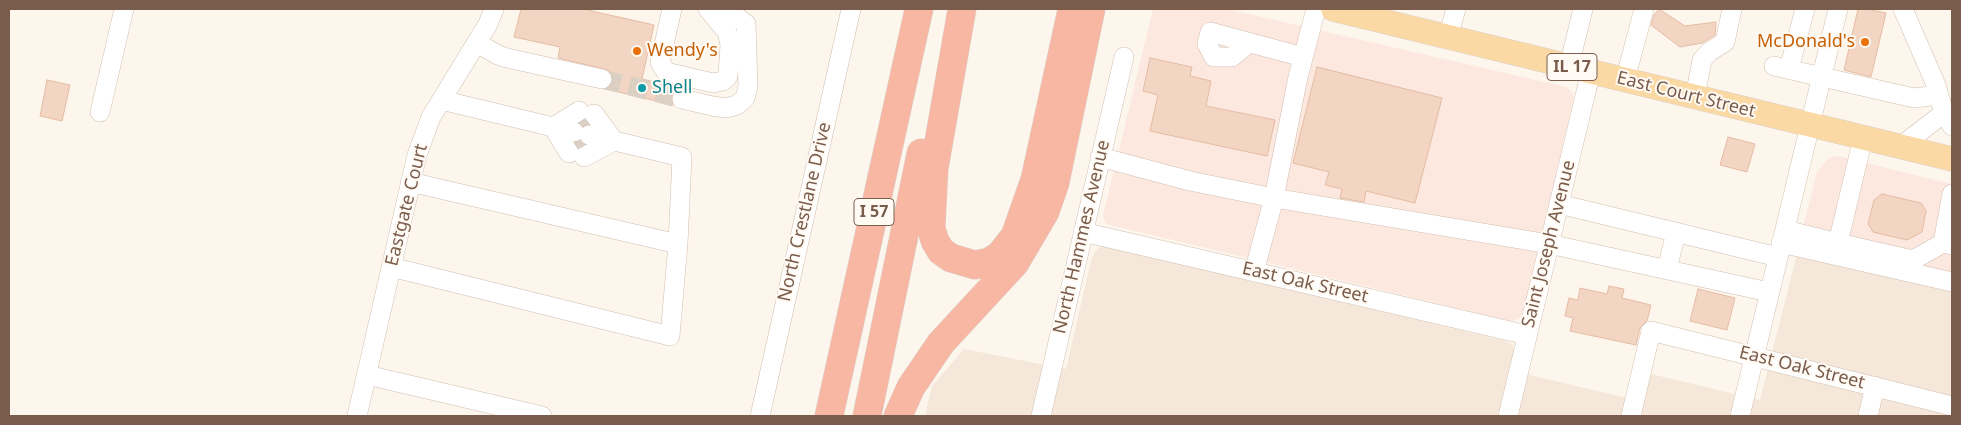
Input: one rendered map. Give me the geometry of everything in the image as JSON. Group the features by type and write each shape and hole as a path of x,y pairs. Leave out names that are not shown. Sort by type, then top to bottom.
{"highway":[{"name":"I 57","path":"829,416 919,9"},
{"name":"I 57","path":"867,416 951,9"},
{"path":"962,9 934,169 932,228 935,241 941,251 951,258 975,265 989,262 1000,255 1015,236 1035,180 1087,10"},
{"path":"898,416 911,387 941,343 1016,263 1046,212 1055,183 1087,10"}],"main road":[{"name":"East Court Street","path":"1333,9 1368,13 1448,37 1952,159"}],"street":[{"path":"100,112 124,9"},
{"name":"Eastgate Court","path":"357,416 417,155 431,117 477,43 494,9"},
{"path":"672,9 660,62 666,72 713,84 723,81 728,76 730,44 727,32 708,9"},
{"path":"682,99 726,108 737,104 745,98 748,87 746,24 738,18 708,9"},
{"name":"North Crestlane Drive","path":"760,416 851,9"},
{"path":"1254,272 1274,198 1303,57 1316,9"},
{"path":"1448,37 1456,9"},
{"name":"Saint Joseph Avenue","path":"1508,416 1559,204 1580,69 1583,9"},
{"path":"1625,80 1644,9"},
{"path":"1695,97 1702,60 1709,52 1725,42 1732,9"},
{"path":"1805,9 1782,68 1914,98 1937,90"},
{"path":"1740,416 1838,9"},
{"path":"1900,147 1948,120 1903,9"},
{"path":"1249,42 1303,57"},
{"path":"477,43 507,58 602,79"},
{"name":"North Hammes Avenue","path":"1041,416 1124,57"},
{"path":"391,267 670,336 678,244 682,158 442,100"},
{"path":"553,127 582,134"},
{"path":"1837,249 1863,138"},
{"path":"1100,157 1190,181 1274,198 1549,244 1769,292"},
{"path":"410,182 678,244"},
{"path":"1912,266 1947,244 1952,194"},
{"path":"1559,204 1676,232 1837,249 1912,266 1952,280"},
{"name":"East Oak Street","path":"1083,232 1527,334"},
{"path":"1667,270 1676,232"},
{"name":"East Oak Street","path":"1631,416 1651,331 1952,406"},
{"path":"367,375 542,416"},
{"path":"1868,416 1876,386"}],"shaded area":[{"path":"1153,9 1227,9 1566,87 1571,91 1574,97 1523,314 1518,319 1511,321 1106,224 1103,216"},
{"path":"1838,156 1952,184 1952,279 1799,244 1817,172 1829,158"},
{"path":"1104,246 1506,341 1513,345 1514,352 1509,370 1631,399 1627,416 925,416 932,386 964,349 1066,369 1091,261 1099,247"},
{"path":"1797,254 1952,288 1952,416 1633,416 1643,372 1760,400"}],"building":[{"path":"521,9 583,9 654,25 642,79 681,88 674,91 671,96 673,105 606,89 611,86 613,81 613,75 609,70 558,58 560,47 514,37"},
{"path":"1659,9 1685,26 1716,22 1715,35 1702,43 1680,47 1651,25 1654,15"},
{"name":"McDonald's","path":"1858,9 1886,13 1871,77 1844,70"},
{"path":"1150,58 1192,67 1190,76 1211,81 1206,106 1275,120 1267,156 1150,131 1158,95 1143,91"},
{"path":"1317,67 1442,98 1415,203 1366,191 1364,202 1340,198 1342,189 1325,185 1329,172 1293,163"},
{"path":"47,80 70,85 62,121 40,116"},
{"path":"1728,137 1755,144 1747,172 1720,165"},
{"path":"1882,194 1921,203 1926,211 1922,232 1907,240 1873,232 1868,224 1874,200"},
{"path":"1609,286 1624,289 1622,298 1651,305 1647,321 1640,328 1636,345 1570,331 1573,318 1565,316 1569,298 1578,300 1580,288 1607,294"},
{"path":"1698,289 1735,298 1727,330 1690,321"}],"tunnel":[{"path":"602,79 682,99"},
{"path":"577,121 592,125"},
{"path":"572,142 587,145"}],"place":[{"name":"McDonald's","path":"1865,42"},
{"name":"Wendy's","path":"637,51"},
{"name":"Shell","path":"642,88"}]}
